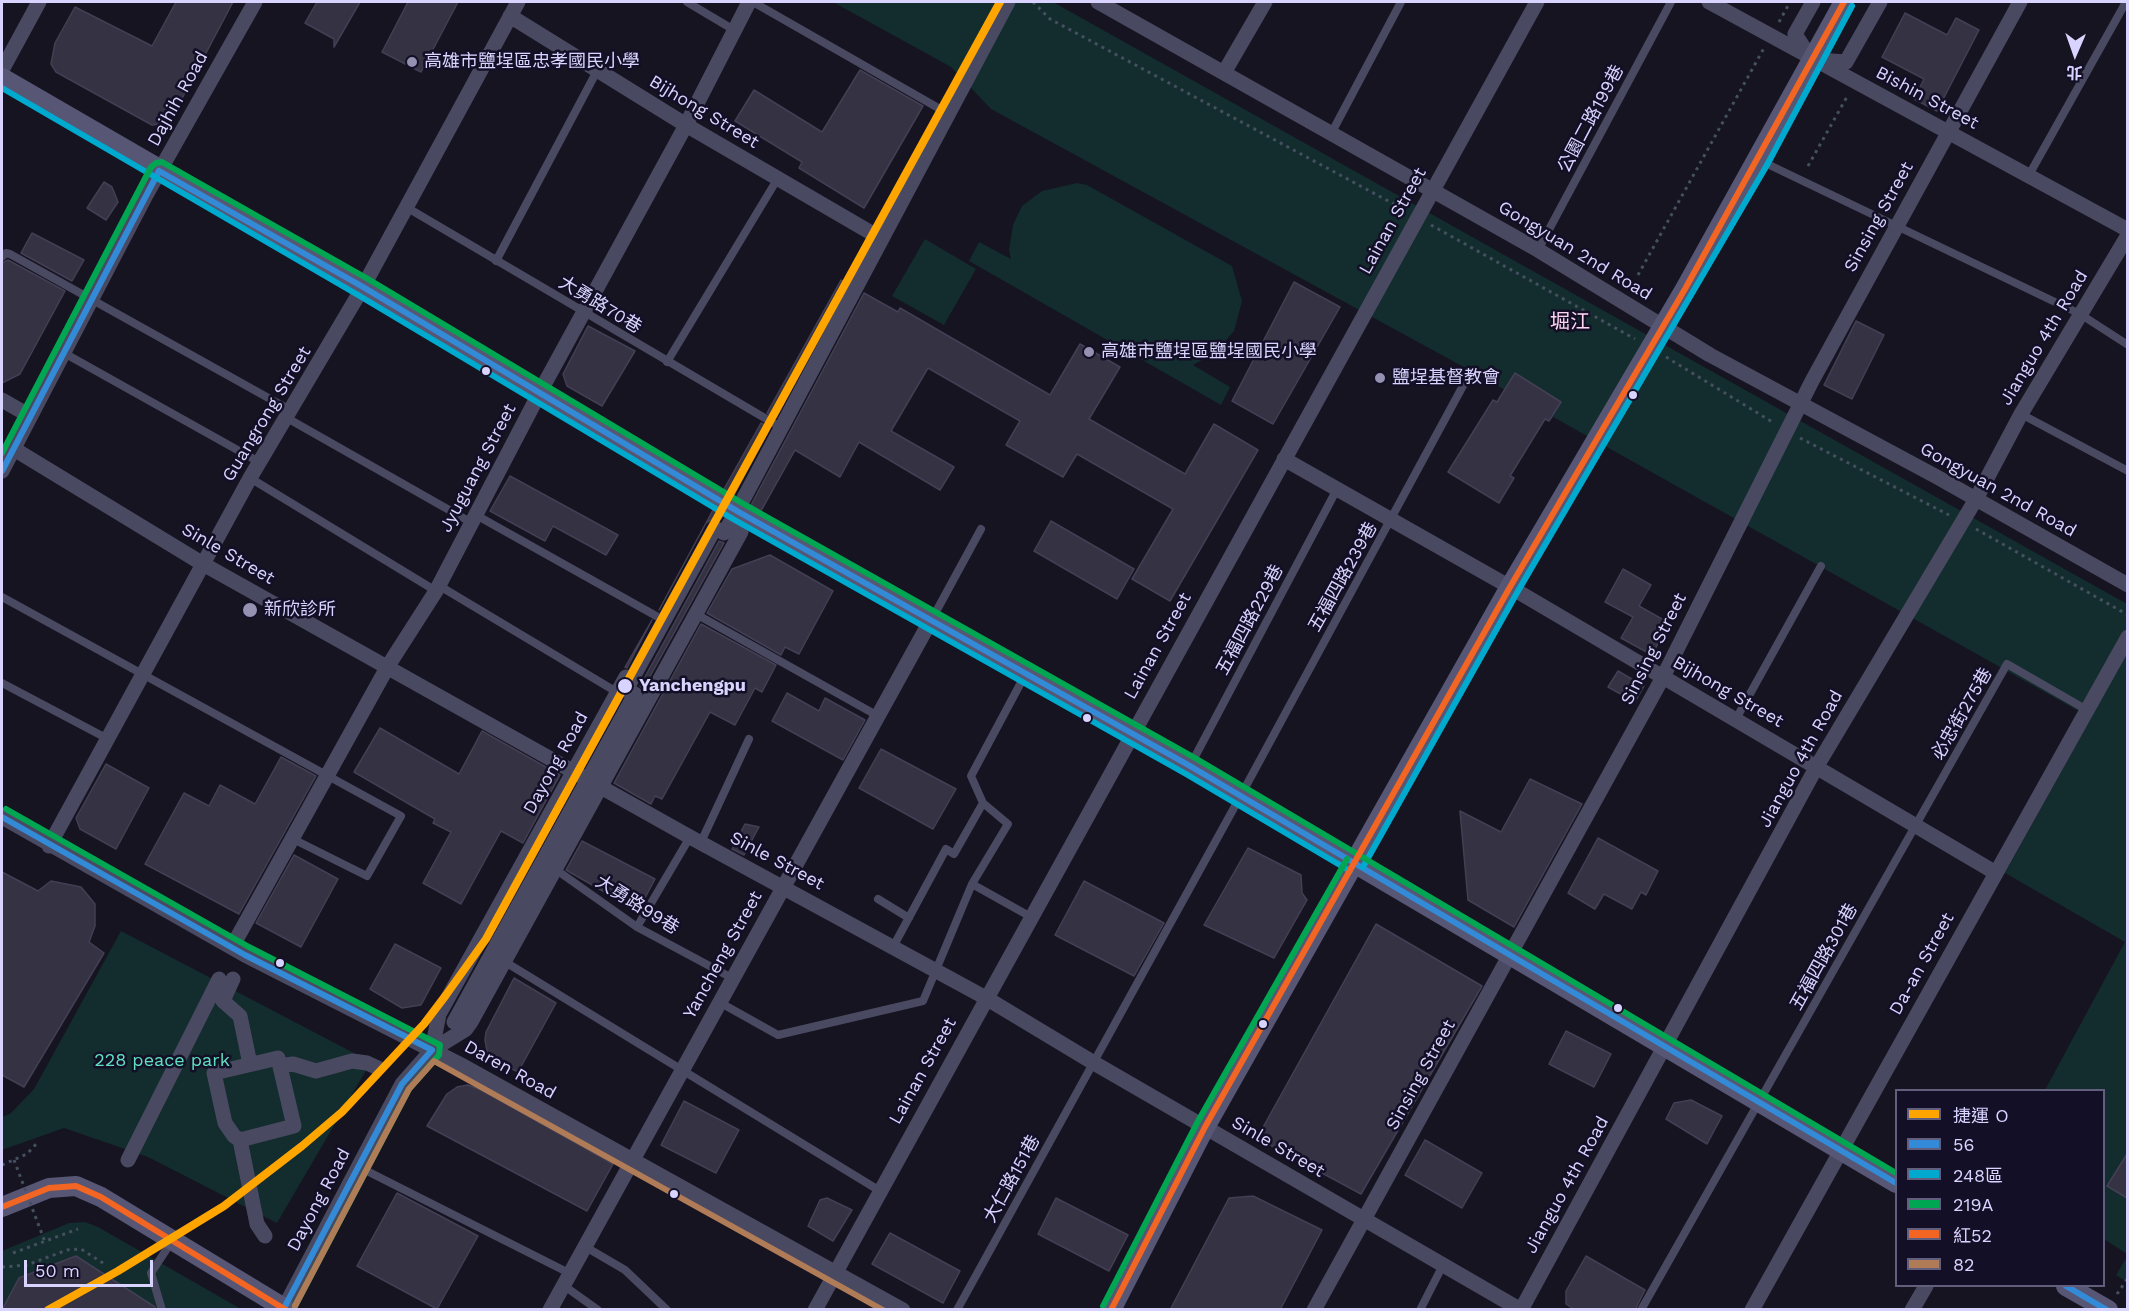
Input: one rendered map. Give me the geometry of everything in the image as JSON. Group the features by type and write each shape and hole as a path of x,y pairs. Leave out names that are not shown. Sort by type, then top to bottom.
{"street":[{"path":"2,70 39,2"},
{"name":"Dajhih Road","path":"2,471 159,171 255,2"},
{"name":"Guangrong Street","path":"49,846 110,740 250,478 363,287 518,2"},
{"name":"Jyuguang Street","path":"232,947 388,666 437,588 751,2"},
{"path":"637,705 635,694 626,690 716,528 724,533 1008,2"},
{"name":"Gongyuan 2nd Road","path":"1098,2 1225,71 1538,250 1663,328 1800,405 1976,499 2127,585"},
{"path":"1225,71 1265,2"},
{"name":"Lainan Street","path":"815,1310 1537,2"},
{"name":"Bishin Street","path":"1708,2 2127,230"},
{"path":"1812,59 1795,34 1813,2"},
{"path":"1111,1310 1205,1127 1510,587 1663,328 1844,2"},
{"path":"1857,43 1872,2"},
{"path":"1812,59 1846,62 1880,2"},
{"name":"Sinsing Street","path":"1314,1310 1663,677 1800,405 1894,227 2020,2"},
{"name":"Bijhong Street","path":"510,16 686,125 880,238"},
{"path":"2,78 159,171 363,287 736,510 1190,766 1665,1049 1760,1102 1895,1182"},
{"name":"Jianguo 4th Road","path":"1521,1310 1817,766 1976,499 2021,414 2127,235"},
{"path":"2,400 30,416"},
{"name":"Sinle Street","path":"14,449 203,564 695,839 986,998 1521,1310"},
{"name":"Bijhong Street","path":"1284,459 1510,587 1996,873"},
{"path":"588,778 696,614 741,532 736,510"},
{"name":"Dayong Road","path":"285,1309 402,1084 432,1050 466,1029 498,958 549,865 588,778 617,693 712,522 736,510"},
{"name":"Yancheng Street","path":"550,1310 681,1069 931,620"},
{"name":"Da-an Street","path":"1752,1310 2127,637"},
{"name":"Dayong Road","path":"432,1050 439,1014 528,853 588,778"},
{"name":"Daren Road","path":"2,818 232,947 432,1050 903,1310"},
{"path":"454,1022 498,958"},
{"path":"128,1160 226,979 223,1001 240,1016 250,1064"},
{"path":"240,1140 294,1126 278,1058 214,1073 225,1123 234,1136 240,1140 257,1224 265,1236"},
{"path":"280,1066 293,1064 316,1071 352,1061 367,1063 378,1068"},
{"path":"2,1207 49,1188 76,1186 101,1197 285,1309"},
{"path":"1912,1310 1925,1287"},
{"path":"2067,1287 2087,1305 2109,1310"}],"lane":[{"path":"687,2 734,30"},
{"path":"751,2 947,113"},
{"path":"1332,132 1401,2"},
{"name":"公園二路199巷","path":"1538,250 1671,2"},
{"path":"2028,175 2126,2"},
{"path":"496,261 598,69"},
{"path":"1758,160 2079,314 2127,345"},
{"path":"667,362 778,178"},
{"name":"大勇路70巷","path":"406,207 583,314 780,427"},
{"path":"2,257 6,253 10,254 93,299 289,415 474,519 658,617"},
{"path":"64,353 260,462"},
{"name":"五福四路239巷","path":"1094,1063 1470,371"},
{"path":"2021,414 2127,471"},
{"path":"250,478 637,705"},
{"name":"五福四路229巷","path":"1190,766 1337,489"},
{"path":"931,620 981,529"},
{"path":"1736,719 1821,566"},
{"path":"2,597 401,816 367,876 293,839"},
{"path":"696,614 878,716"},
{"name":"必忠街275巷","path":"1914,826 2007,664 2087,710"},
{"path":"719,1002 778,1035 923,1001 972,884 1008,824 983,803 971,776 1025,673"},
{"path":"2,683 110,740"},
{"path":"637,927 695,839 749,739"},
{"path":"893,947 946,849 954,854 983,803"},
{"name":"五福四路301巷","path":"1641,1310 1914,826"},
{"name":"大勇路99巷","path":"528,853 549,865 637,927 732,978"},
{"path":"972,884 1031,917"},
{"path":"878,899 909,918"},
{"path":"478,945 880,1191"},
{"name":"大仁路151巷","path":"957,1310 1094,1063"},
{"path":"359,1167 566,1279 598,1310"},
{"path":"162,1310 151,1273 172,1241"},
{"path":"584,1246 625,1270 667,1310"},
{"path":"1419,1310 1443,1265"}],"path":[{"path":"1033,2 1050,19 1409,212"},
{"path":"1638,275 1790,2"},
{"path":"1435,227 1607,323"},
{"path":"1699,377 1776,424"},
{"path":"1798,436 1924,502"},
{"path":"1984,534 2127,615"},
{"path":"2,1165 27,1154 38,1142"},
{"path":"14,1160 45,1242"},
{"path":"13,1253 78,1229"},
{"path":"2,1267 27,1265 67,1250 81,1249 106,1265"}],"green space":[{"path":"833,2 1053,2 2127,604 2127,1254 2105,1240 2105,1089 2046,1089 2125,942 2005,873 2091,718 1471,371 991,109 951,67"},
{"path":"1077,183 1087,185 1232,266 1242,301 1234,331 1216,352 1193,365 1230,387 1221,405 969,261 979,242 1011,259 1009,250 1013,225 1022,206 1042,191"},
{"path":"925,239 976,269 944,325 892,296"},
{"name":"228 peace park","path":"121,931 371,1062 277,1223 148,1157 64,1128 2,1150 2,1117 10,1114 34,1089"},
{"path":"85,1222 98,1227 241,1309 2,1309 2,1251 69,1223"},
{"path":"2127,1257 2127,1282 2116,1275"}],"building":[{"path":"176,2 233,2 169,123 152,125 56,72 51,64 55,43 75,7 152,46"},
{"path":"317,2 360,2 334,47 334,39 305,23"},
{"path":"408,2 458,2 421,72 382,52"},
{"path":"1905,13 1947,35 1956,18 1979,30 1937,111 1914,99 1924,79 1882,57"},
{"path":"860,70 923,106 864,208 799,168 802,162 735,121 754,90 822,132"},
{"path":"104,182 112,187 118,202 106,220 87,208"},
{"path":"32,233 84,260 72,281 21,253"},
{"path":"8,260 65,291 20,374 2,383 2,263"},
{"path":"841,280 847,284 776,418 767,413"},
{"path":"1294,282 1340,307 1273,424 1232,401"},
{"path":"864,293 898,312 900,308 1050,395 1080,344 1120,367 1089,419 1185,474 1214,424 1258,450 1170,601 1132,579 1173,509 1077,454 1063,477 1006,445 1020,421 928,368 891,431 954,467 940,490 859,442 840,477 795,450 761,511 751,505"},
{"path":"1856,321 1884,335 1852,399 1824,385"},
{"path":"588,326 635,351 602,406 567,386 563,374"},
{"path":"1515,373 1561,402 1549,421 1545,419 1510,476 1514,478 1499,503 1448,472 1493,400 1497,402"},
{"path":"761,423 770,428 734,495 724,489"},
{"path":"510,476 618,535 606,555 553,526 545,541 490,511"},
{"path":"713,510 723,516 720,520 714,518 706,523 659,610"},
{"path":"1051,521 1134,569 1117,599 1034,551"},
{"path":"719,541 724,543 643,689 640,686"},
{"path":"770,555 833,591 799,654 785,647 781,655 707,613 732,569"},
{"path":"1623,569 1651,585 1639,606 1669,623 1652,655 1621,638 1633,617 1605,602"},
{"path":"652,620 627,668 625,667"},
{"path":"701,624 776,665 762,692 755,688 735,725 710,712 662,799 655,796 651,804 614,783"},
{"path":"1618,671 1644,686 1635,702 1608,687"},
{"path":"787,693 819,711 825,698 865,720 843,760 772,721"},
{"path":"380,728 459,774 482,731 560,775 523,843 501,831 461,904 423,883 451,832 433,823 435,819 354,772"},
{"path":"881,749 956,789 933,829 859,788"},
{"path":"281,757 316,776 239,914 145,864 184,793 209,806 220,785 255,804"},
{"path":"106,764 149,788 116,849 80,829 76,818"},
{"path":"1530,779 1582,804 1514,927 1468,900 1460,811 1501,832"},
{"path":"745,824 759,827 744,855 732,849"},
{"path":"1598,838 1658,871 1646,895 1641,892 1632,909 1604,894 1595,909 1568,893"},
{"path":"582,841 655,879 638,911 566,870"},
{"path":"1248,848 1301,875 1302,893 1307,900 1274,958 1204,925"},
{"path":"294,855 338,879 301,947 256,923"},
{"path":"2,872 38,891 51,881 81,887 95,904 95,926 89,942 104,953 24,1087 2,1075"},
{"path":"1084,881 1164,923 1134,976 1055,935"},
{"path":"1376,924 1482,986 1361,1194 1257,1138"},
{"path":"395,944 441,968 421,1005 402,1008 370,989"},
{"path":"514,978 556,1003 518,1072 493,1059 487,1051 485,1040 486,1032"},
{"path":"1566,1031 1611,1054 1594,1087 1549,1064"},
{"path":"468,1085 481,1090 613,1164 587,1211 427,1126 447,1094 457,1087"},
{"path":"1691,1100 1722,1116 1707,1144 1666,1119 1674,1103"},
{"path":"684,1101 739,1130 716,1173 661,1145"},
{"path":"1425,1140 1482,1173 1462,1208 1405,1175"},
{"path":"2127,1154 2127,1198 2107,1186"},
{"path":"397,1193 478,1236 437,1309 357,1266"},
{"path":"1253,1196 1322,1230 1280,1310 1170,1310 1229,1198"},
{"path":"827,1198 852,1210 833,1241 808,1226 820,1200"},
{"path":"1056,1198 1128,1235 1109,1271 1038,1234"},
{"path":"890,1233 960,1271 943,1303 872,1264"},
{"path":"76,1256 155,1307 156,1310 2,1310 19,1278"},
{"path":"1586,1256 1645,1290 1635,1310 1575,1310 1566,1304 1566,1291"}],"metro line":[{"name":"O","path":"48,1310 118,1271 224,1206 302,1146 342,1112 424,1024 446,995 486,939 1000,2"}],"transit line":[{"name":"紅52","path":"1111,1310 1205,1127 1510,587 1685,289 1844,2"},
{"name":"248區","path":"1363,867 1518,591 1767,165 1852,6"},
{"name":"248區","path":"2,88 358,295 733,519 1186,774 1350,871"},
{"name":"219A","path":"2,453 151,167 162,162 368,279 742,503 1195,758 1895,1172"},
{"name":"56","path":"159,171 363,287 737,511 1190,766 1895,1182"},
{"name":"56","path":"2,471 159,171"},
{"name":"219A","path":"6,809 249,947 440,1045 439,1055 409,1089 295,1306"},
{"name":"56","path":"2,817 245,955 432,1050"},
{"name":"219A","path":"1103,1306 1197,1123 1347,859"},
{"name":"56","path":"283,1310 402,1084 432,1050"},
{"name":"82","path":"295,1306 409,1089 434,1061 883,1310"},
{"name":"紅52","path":"2,1207 49,1188 76,1186 101,1197 286,1310"},
{"name":"56","path":"2068,1287 2107,1310"}],"place":[{"name":"高雄市鹽埕區忠孝國民小學","path":"412,62"},
{"name":"高雄市鹽埕區鹽埕國民小學","path":"1089,352"},
{"name":"鹽埕基督教會","path":"1380,378"},
{"name":"新欣診所","path":"250,610"},
{"name":"Yanchengpu","path":"625,686"}],"district":[{"name":"堀江","path":"1570,322"}]}
